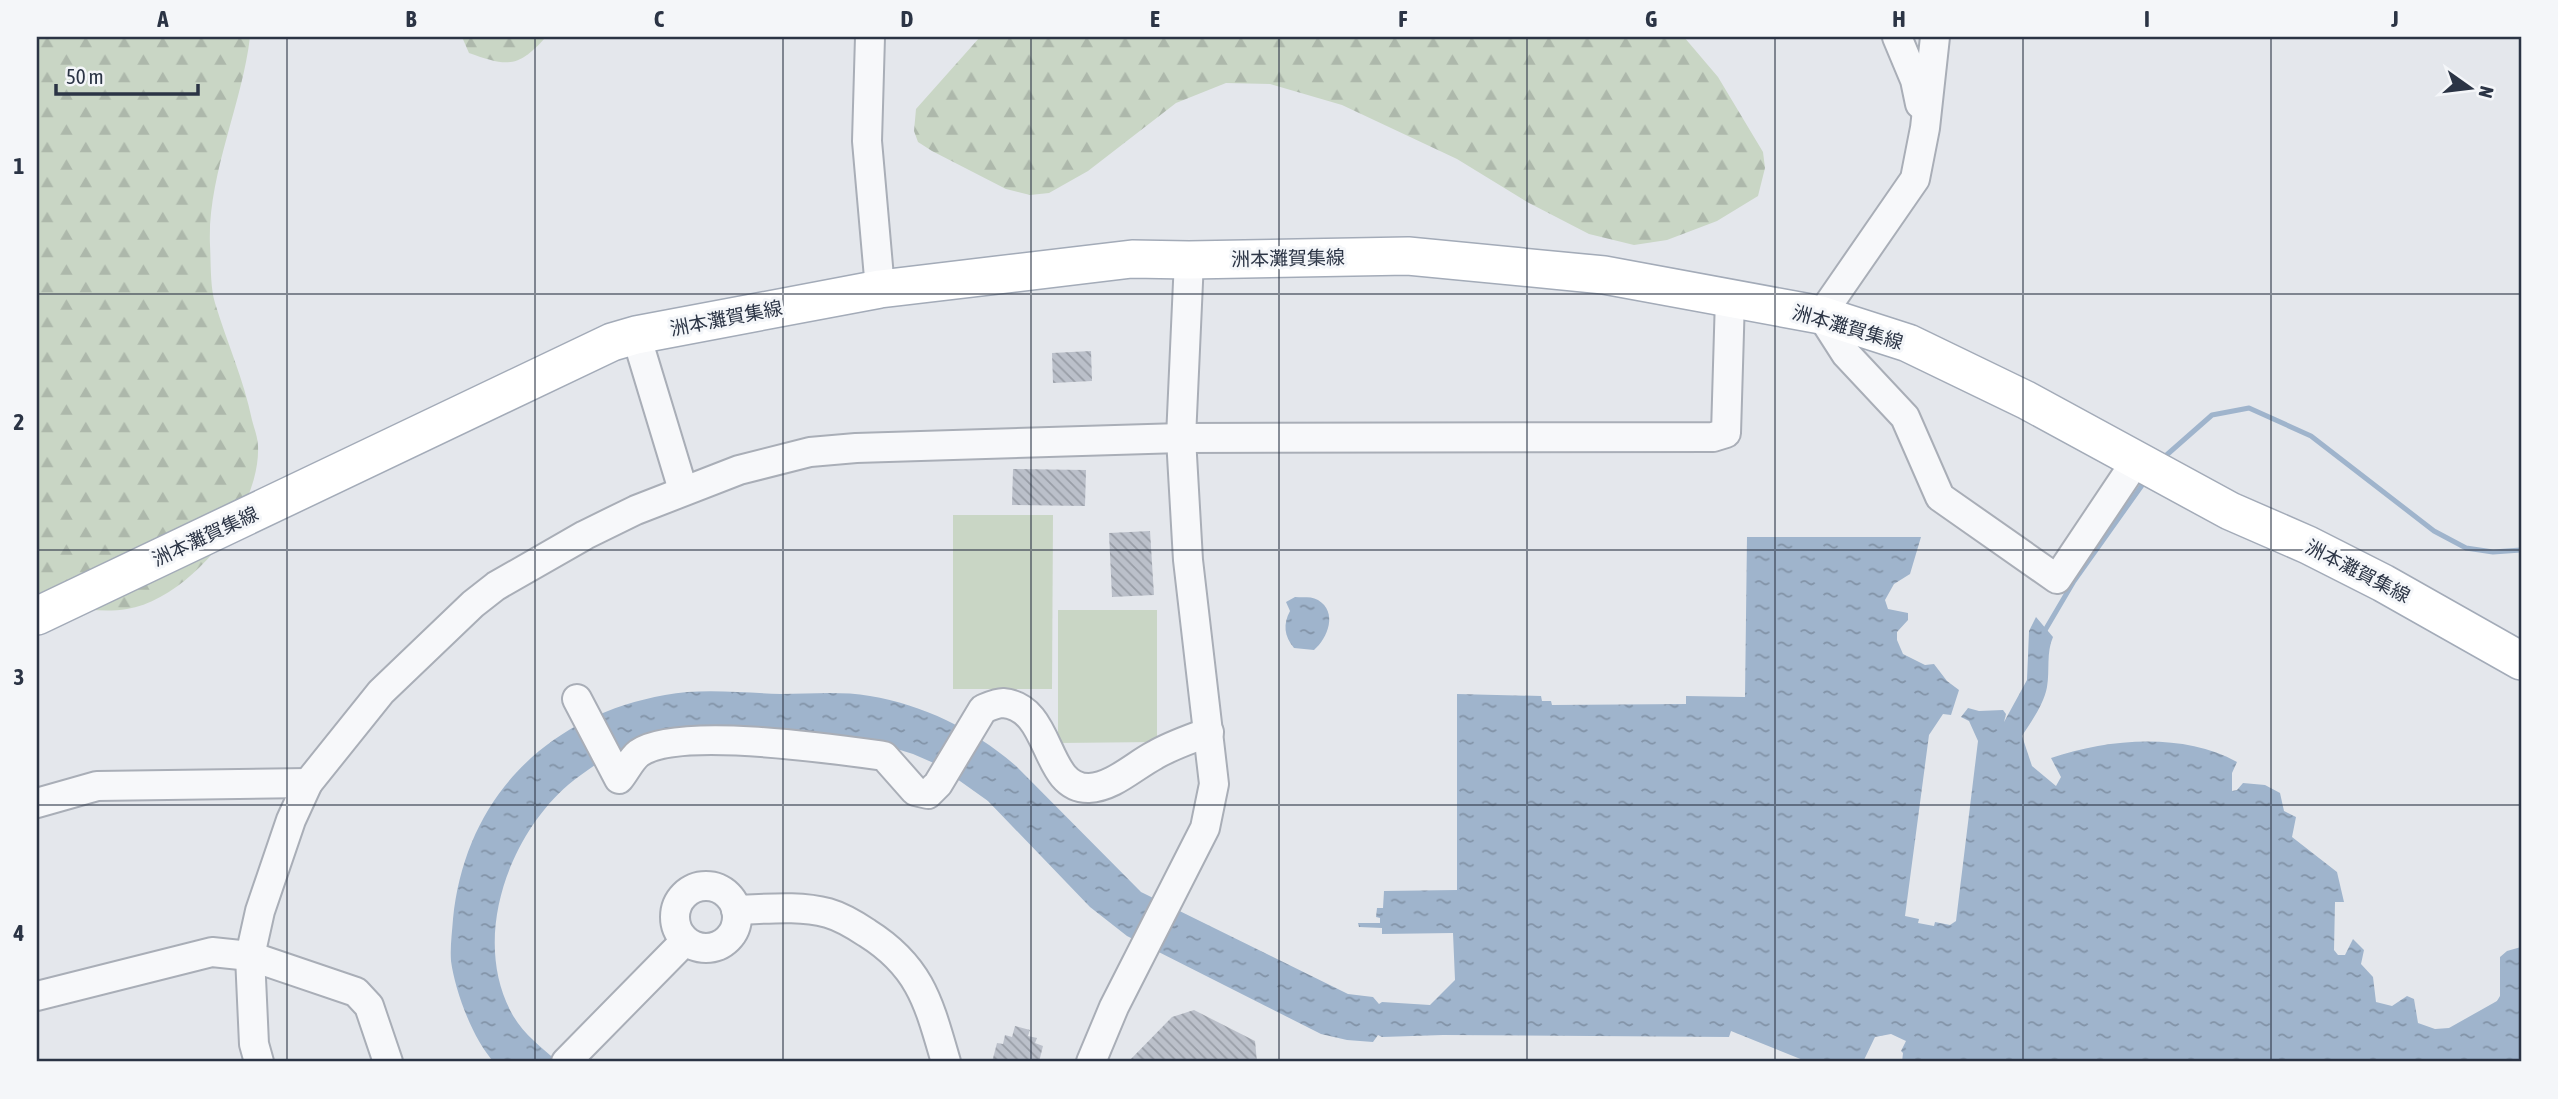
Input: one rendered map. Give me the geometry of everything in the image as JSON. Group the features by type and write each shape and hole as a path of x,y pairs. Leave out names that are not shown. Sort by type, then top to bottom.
{"main road":[{"name":"洲本灘賀集線","path":"37,616 612,342 636,335 880,289 1132,259 1408,256 1604,275 1821,315 1894,337 2026,400 2230,511 2308,545 2383,583 2521,661"}],"street":[{"path":"870,37 867,141 880,289"},
{"path":"1897,37 1915,80 1925,128"},
{"path":"1935,37 1925,128 1915,179 1821,315 1846,354 1905,417 1940,498 2057,579 2149,467"},
{"path":"1091,1062 1103,1030 1138,958 1205,828 1214,784 1188,560 1181,438 1189,260"},
{"path":"259,1062 254,1044 250,956 260,911 291,820 308,783 381,692 489,592 585,535 636,510 739,470 810,452 833,450 1181,438 1713,437 1726,433 1730,299"},
{"path":"636,335 684,490"},
{"path":"577,699 619,779 636,755 657,744 687,741 785,744 884,756 915,791 928,794 938,784 982,709 1002,703 1017,708 1034,719 1061,775 1074,786 1087,788 1105,786 1157,753 1209,732"},
{"path":"37,803 97,786 308,783"},
{"path":"714,886 731,897 736,910 736,926 724,942 705,949 694,947 685,941 674,922 678,901 694,887 714,886"},
{"path":"736,910 792,909 827,913 855,925 892,950 908,967 923,992 946,1062"},
{"path":"571,1056 685,941"},
{"path":"37,996 212,952 250,956 356,992 369,1006 388,1062"}],"green space":[{"path":"37,37 250,37 214,193 210,245 211,282 215,303 245,390 257,440 256,471 248,497 234,523 217,548 197,570 151,602 127,609 93,610 37,601"},
{"path":"462,37 546,37 528,55 512,62 503,62 469,53"},
{"path":"980,37 1684,37 1718,77 1763,152 1765,168 1758,196 1717,221 1667,240 1634,245 1589,234 1529,203 1457,159 1342,105 1270,84 1226,83 1176,103 1088,171 1049,193 1030,195 1006,189 932,151 918,142 914,131 916,109"},
{"path":"953,515 1053,515 1052,689 953,689"},
{"path":"1058,610 1157,610 1157,742 1058,743"}],"water":[{"path":"1747,537 1921,537 1910,574 1894,584 1885,600 1888,609 1908,613 1908,620 1897,632 1897,640 1903,654 1925,665 1934,664 1947,681 1959,690 1951,715 1943,714 1929,735 1905,916 1919,919 1918,923 1934,926 1935,922 1950,925 1956,921 1978,741 1969,721 1961,717 1968,708 1979,711 2003,710 2006,714 2004,722 2027,680 2029,631 2036,617 2053,637 2045,693 2037,713 2022,736 2032,766 2056,786 2061,777 2051,758 2096,746 2145,742 2193,746 2216,752 2237,762 2232,773 2232,791 2237,790 2243,783 2265,785 2280,793 2284,811 2296,817 2292,837 2337,872 2344,902 2335,902 2334,950 2338,955 2345,955 2353,939 2364,950 2361,964 2373,977 2376,1002 2392,1006 2407,996 2414,999 2418,1023 2435,1029 2449,1028 2497,1001 2500,996 2500,957 2507,951 2521,947 2521,1062 1902,1062 1901,1051 1906,1041 1891,1034 1875,1037 1863,1062 1808,1062 1731,1031 1729,1037 1378,1035 1373,1042 1347,1040 1321,1034 1127,936 1090,907 988,801 936,764 881,744 836,738 598,763 568,785 547,807 528,832 513,860 502,890 496,921 495,953 500,983 515,1020 558,1062 494,1062 472,1028 456,986 451,961 453,919 461,875 475,836 494,800 519,770 549,743 584,722 623,706 665,695 708,691 837,693 859,694 910,706 948,721 983,741 1016,766 1141,892 1348,994 1373,997 1379,1004 1430,1005 1455,980 1453,933 1382,934 1382,928 1359,927 1358,923 1380,923 1380,918 1376,917 1377,908 1383,908 1384,891 1457,890 1457,694 1541,696 1542,701 1551,701 1552,705 1686,704 1686,696 1745,697"},
{"path":"1295,597 1318,600 1328,611 1327,632 1314,650 1294,648 1286,634 1286,621 1290,611 1286,602"}],"building":[{"path":"1091,351 1092,381 1053,383 1052,353"},
{"path":"1013,469 1086,470 1085,506 1012,505"},
{"path":"1150,531 1154,595 1112,597 1109,533"},
{"path":"1194,1010 1255,1041 1257,1062 1128,1062 1172,1017"},
{"path":"1015,1026 1030,1030 1028,1036 1037,1038 1035,1043 1043,1046 1039,1062 992,1062 997,1043 1003,1044 1005,1035 1012,1037"}],"waterway":[{"path":"2162,459 2212,415 2249,408 2311,436 2434,531 2466,548 2493,552 2521,550"},
{"path":"2044,632 2074,581 2145,481"}]}
